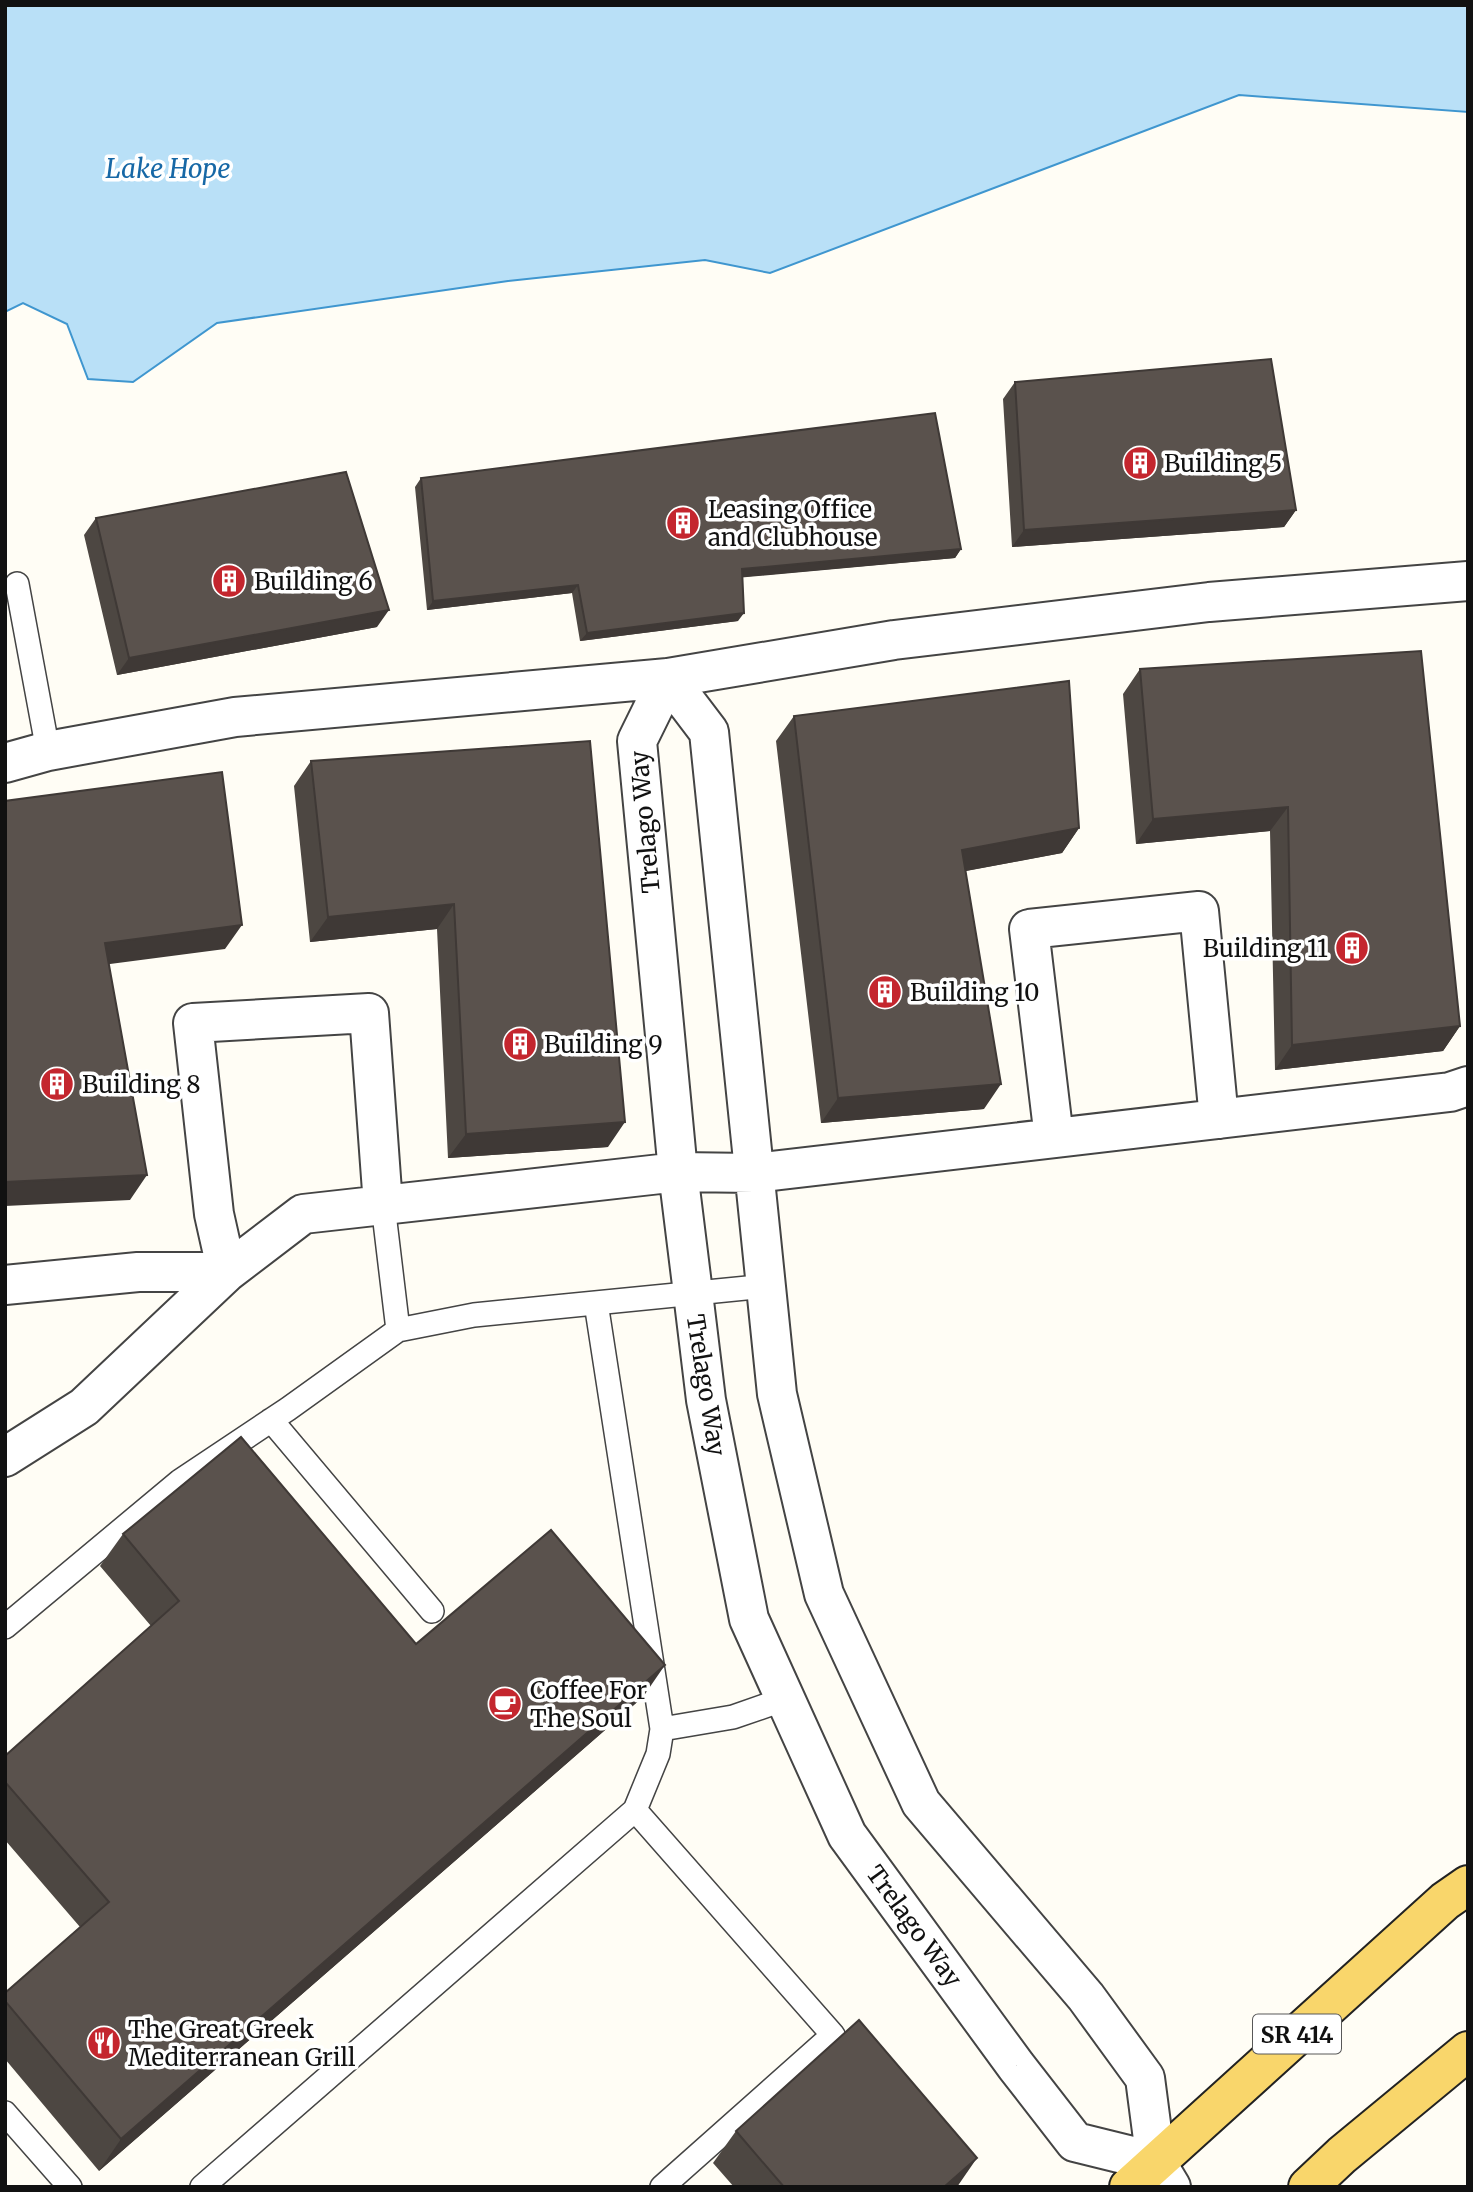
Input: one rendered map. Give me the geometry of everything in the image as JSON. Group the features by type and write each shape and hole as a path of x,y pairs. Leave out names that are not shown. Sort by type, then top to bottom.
{"main road":[{"name":"SR 414","path":"1152,2179 1435,1911 1468,1885"},
{"path":"1308,2187 1342,2155 1468,2051"}],"street":[{"path":"5,763 48,751 235,717 668,678 908,638 1209,602 1467,591"},
{"path":"668,678 709,732 777,1394 824,1594 921,1803 1086,1997 1145,2078 1152,2179"},
{"name":"Trelago Way","path":"668,678 637,741 692,1293 706,1400 749,1619 847,1835 1075,2142 1152,2179"},
{"path":"1054,1138 1029,929 1199,911 1219,1119"},
{"path":"227,1272 214,1214 193,1023 369,1013 383,1205"},
{"path":"5,1457 84,1407 227,1272 303,1214 678,1172 754,1173 1450,1092 1468,1086"},
{"path":"5,1285 138,1272 227,1272"}],"lane":[{"path":"17,584 48,751"},
{"path":"383,1205 398,1330"},
{"path":"5,1627 180,1481 398,1330 474,1315 766,1286"},
{"path":"202,2187 635,1810 658,1754 662,1729 596,1303"},
{"path":"271,1420 432,1611"},
{"path":"662,1729 733,1717 785,1699"},
{"path":"635,1810 833,2035 662,2187"},
{"path":"5,2113 70,2187"}],"water":[{"name":"Lake Hope","path":"5,5 1468,5 1468,112 1239,95 770,273 705,260 508,281 217,323 133,382 88,379 67,324 23,303 5,312"}],"building":[{"name":"Building 5","path":"1271,359 1296,510 1024,530 1015,382"},
{"name":"Leasing Office and Clubhouse","path":"935,413 961,549 742,569 744,613 587,633 578,585 433,601 421,478"},
{"name":"Building 6","path":"346,472 389,610 129,658 96,518"},
{"name":"Building 11","path":"1421,651 1460,1026 1292,1045 1288,807 1153,819 1140,669"},
{"name":"Building 10","path":"1069,681 1079,828 962,850 1001,1084 838,1098 794,716"},
{"name":"Building 9","path":"590,741 625,1122 466,1134 454,904 328,917 311,761"},
{"name":"Building 8","path":"222,772 242,925 105,943 147,1175 5,1182 5,801"},
{"path":"241,1437 416,1644 551,1530 665,1665 121,2139 5,2001 5,1993 109,1902 5,1782 5,1756 179,1601 123,1534"},
{"path":"859,2020 977,2158 944,2187 784,2187 736,2131"}],"place":[{"name":"Building 5","path":"1140,463"},
{"name":"Leasing Office and Clubhouse","path":"683,523"},
{"name":"Building 6","path":"229,581"},
{"name":"Building 11","path":"1352,948"},
{"name":"Building 10","path":"885,992"},
{"name":"Building 9","path":"520,1044"},
{"name":"Building 8","path":"57,1084"},
{"name":"Coffee For The Soul","path":"505,1704"},
{"name":"The Great Greek Mediterranean Grill","path":"104,2043"}]}
